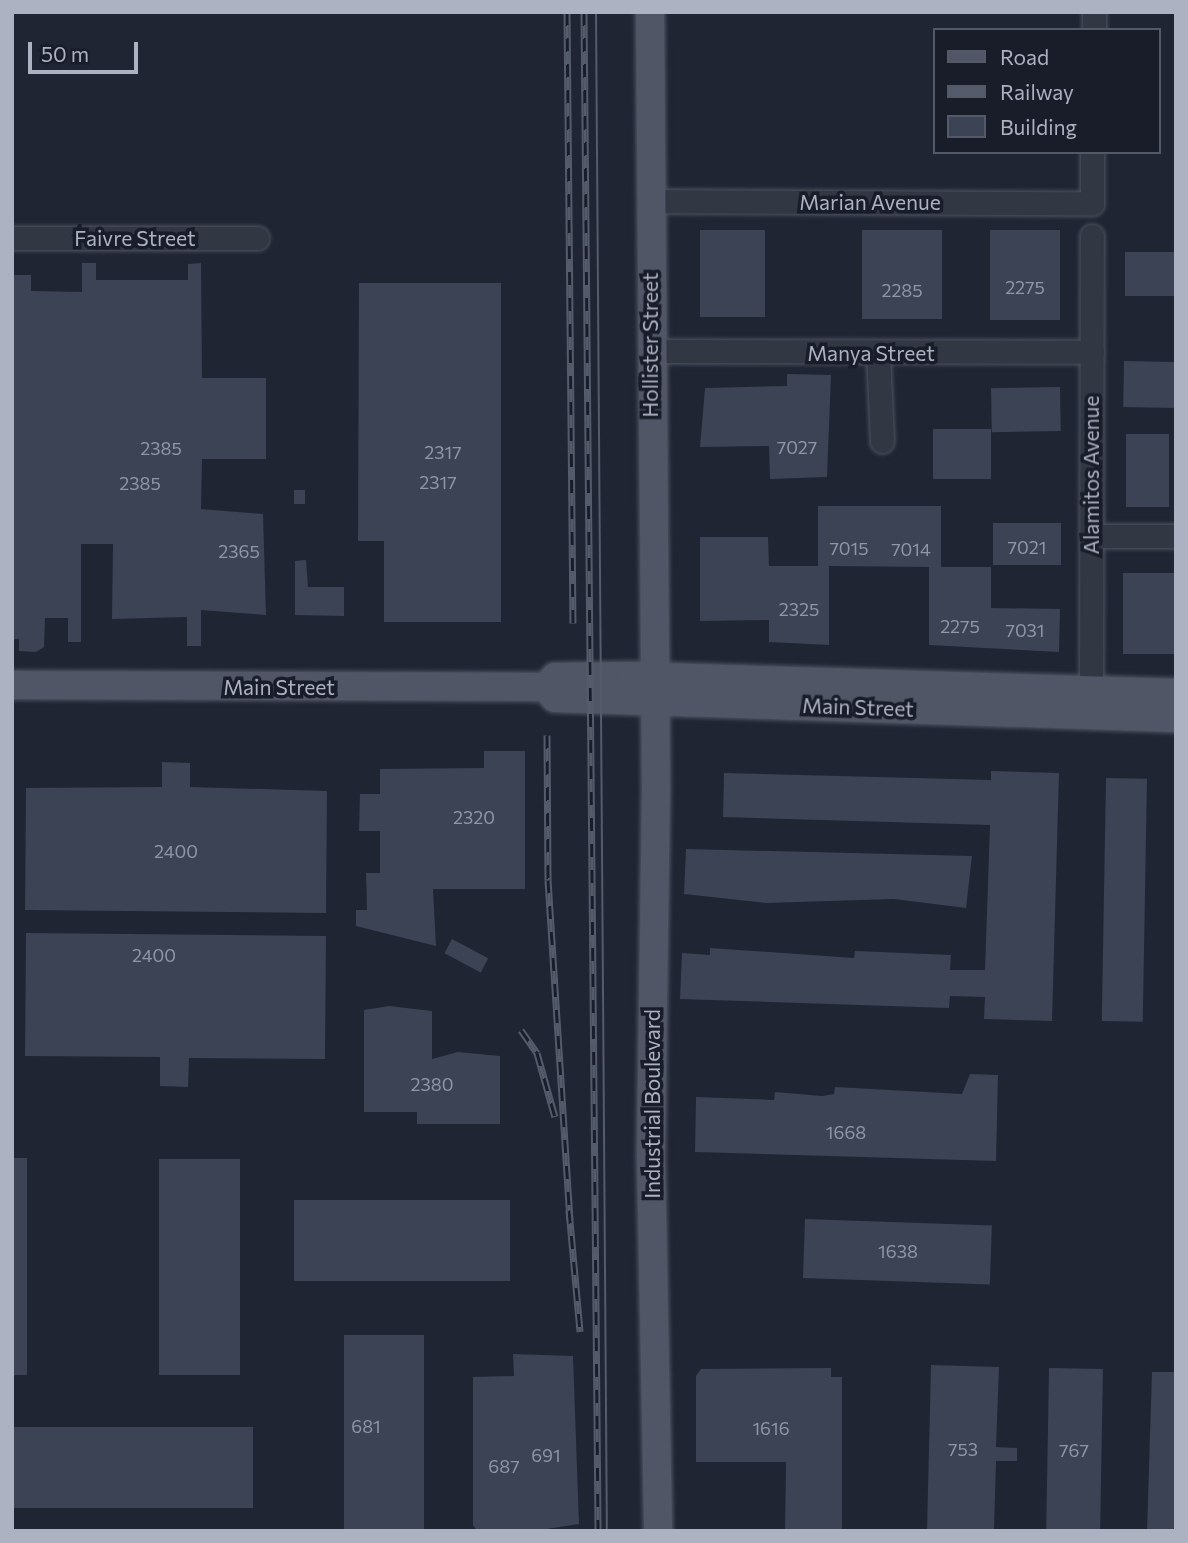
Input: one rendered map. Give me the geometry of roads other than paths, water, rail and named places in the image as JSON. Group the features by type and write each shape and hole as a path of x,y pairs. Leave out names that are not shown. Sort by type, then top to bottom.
{"main road":[{"name":"Hollister Street","path":"650,12 651,688"},
{"name":"Main Street","path":"12,685 546,687 555,677 651,688 1091,702 1176,693"},
{"name":"Industrial Boulevard","path":"651,688 658,1531"},
{"name":"Main Street","path":"1091,702 1176,718"}],"street":[{"name":"Marian Avenue","path":"649,201 1092,202 1092,154"},
{"name":"Alamitos Avenue","path":"1091,702 1092,236"},
{"name":"Faivre Street","path":"12,237 257,238"},
{"name":"Manya Street","path":"650,351 1092,352"},
{"path":"878,353 882,441"},
{"path":"1090,536 1176,536"}],"tram line":[{"path":"596,12 607,1531"}],"railway":[{"path":"567,12 573,623"},
{"path":"584,12 598,1531"},
{"path":"547,735 548,880 570,1220"},
{"path":"521,1030 537,1053 555,1117"},
{"path":"569,1210 580,1332"}]}
